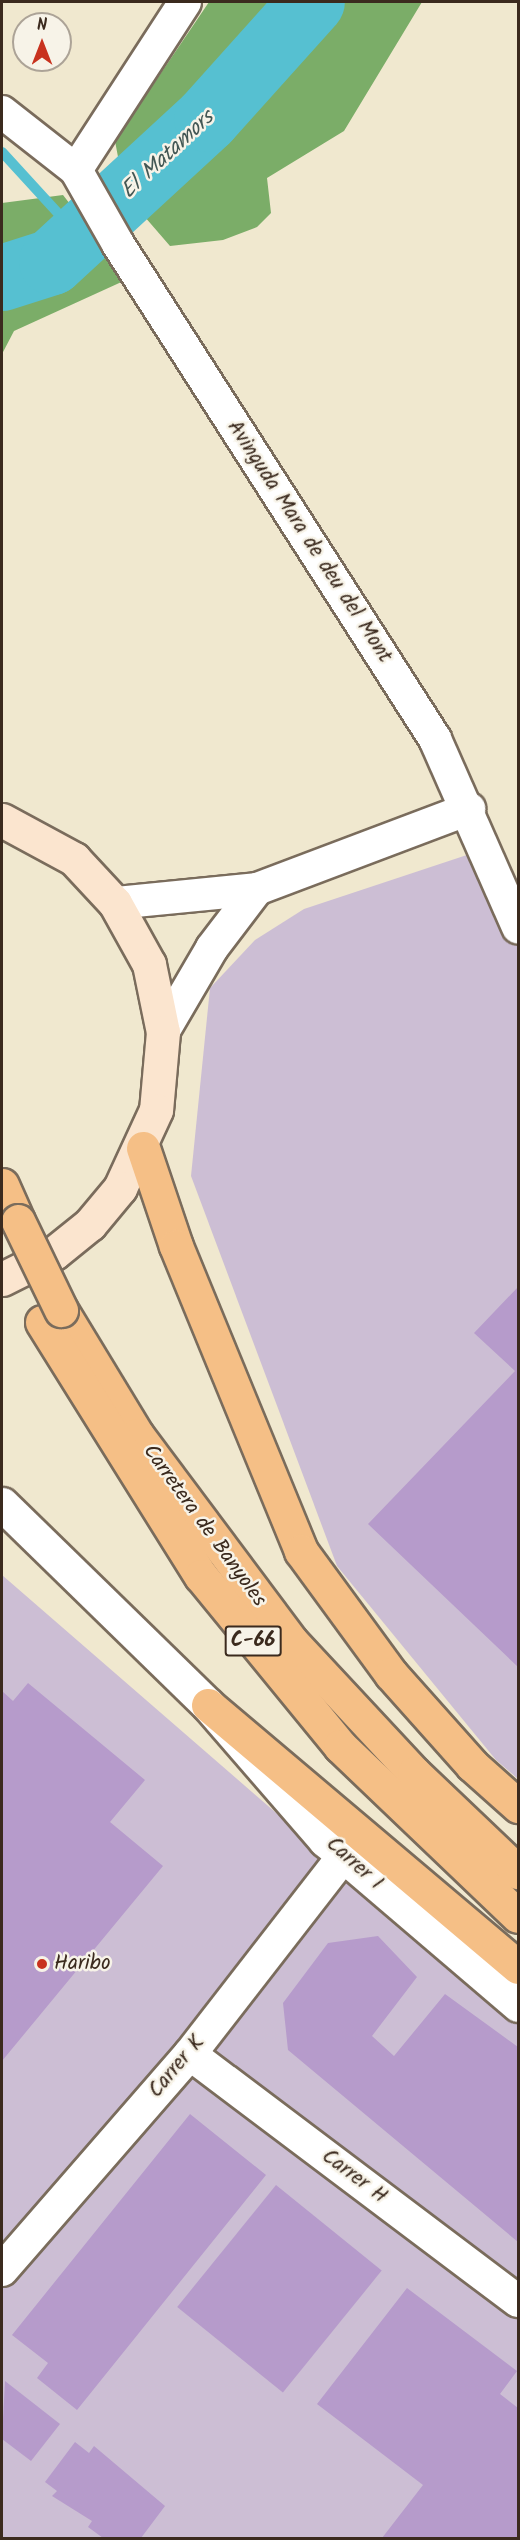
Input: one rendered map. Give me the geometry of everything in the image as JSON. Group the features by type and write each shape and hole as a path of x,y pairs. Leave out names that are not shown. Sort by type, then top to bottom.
{"highway":[{"path":"143,1148 176,1246 301,1551 391,1674 472,1765 519,1806"},
{"name":"Carretera de Banyoles","path":"2,1185 10,1231 52,1316 164,1474 291,1641 414,1773 519,1872"},
{"name":"C-66","path":"52,1316 201,1576 340,1746 519,1916"},
{"path":"208,1705 519,1967"}],"main road":[{"path":"2,820 74,859 115,903 149,964 164,1032 158,1101 143,1148 120,1188 90,1224 54,1253 2,1279"}],"street":[{"path":"2,111 81,180 185,2"},
{"name":"Avinguda Mara de deu del Mont","path":"81,180 118,244 435,739 469,809 519,927"},
{"path":"115,903 256,888 469,809"},
{"path":"164,1032 213,948 256,888"},
{"name":"Carrer I","path":"2,1504 208,1705 343,1857 519,2005"},
{"name":"Carrer K","path":"2,2270 190,2054 343,1857"},
{"name":"Carrer H","path":"190,2054 519,2301"}],"shaded area":[{"path":"485,849 518,927 518,1779 496,1760 337,1566 191,1176 210,988 255,940 304,909"},
{"path":"2,1575 282,1818 518,2010 518,2538 2,2538"}],"green space":[{"path":"209,2 422,2 344,131 267,178 271,213 257,227 223,240 170,246 125,194 115,141"},
{"path":"63,195 128,279 14,331 2,354 2,203"}],"building":[{"path":"518,1287 518,1667 368,1524 515,1371 474,1333"},
{"name":"Haribo","path":"28,1683 145,1780 110,1822 163,1866 2,2061 2,1691 13,1701"},
{"path":"378,1936 417,1977 372,2036 394,2056 445,1994 518,2047 518,2242 288,2050 283,2003 328,1943"},
{"path":"190,2114 266,2175 77,2410 37,2378 48,2363 12,2335"},
{"path":"276,2185 382,2271 283,2393 177,2307"},
{"path":"407,2288 517,2371 500,2394 518,2408 518,2538 382,2538 423,2485 317,2404"},
{"path":"5,2381 60,2424 31,2461 2,2439"},
{"path":"75,2442 89,2453 94,2446 165,2506 141,2538 103,2538 88,2527 92,2521 52,2496 57,2491 45,2482"}],"waterway":[{"name":"El Matamors","path":"2,278 52,262 207,119 312,2"},
{"path":"2,152 79,236"}],"place":[{"name":"Haribo","path":"42,1964"}]}
